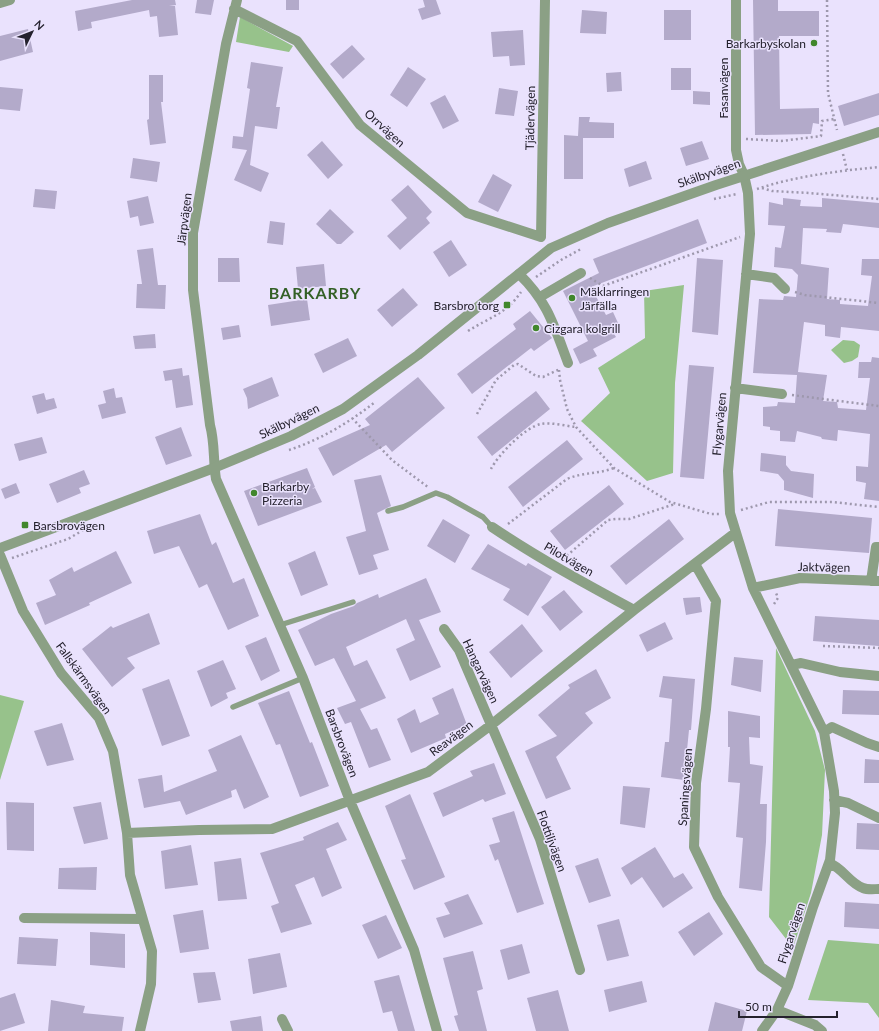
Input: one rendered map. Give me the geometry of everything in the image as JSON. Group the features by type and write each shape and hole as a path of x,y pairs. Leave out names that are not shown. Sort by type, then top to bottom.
{"street":[{"path":"0,3 10,0"},
{"name":"Tjädervägen","path":"542,237 545,0"},
{"name":"Fasanvägen","path":"736,0 736,150 739,164 744,175"},
{"name":"Orrvägen","path":"236,4 297,41 360,125 467,213 542,237"},
{"name":"Järpvägen","path":"214,468 214,439 210,426 193,290 193,233 226,44 236,4"},
{"name":"Skälbyvägen","path":"0,548 214,468 291,436 343,409 418,355 551,248 608,223 744,175 879,132"},
{"name":"Flygarvägen","path":"744,175 748,192 750,234 728,471 730,514 753,588 824,732 834,790 835,813 829,863 813,907 788,986 777,1010 762,1031"},
{"path":"542,237 551,248"},
{"path":"540,297 581,273"},
{"path":"519,274 540,297 549,313 568,363"},
{"path":"746,274 774,278 785,289"},
{"path":"736,388 782,394"},
{"name":"Barsbrovägen","path":"214,468 216,479 303,678 350,801 414,950 437,1031"},
{"name":"Pilotvägen","path":"495,529 557,567 634,610"},
{"name":"Reavägen","path":"127,833 272,829 428,772 491,725 634,610 735,533"},
{"name":"Jaktvägen","path":"753,588 800,578 875,581 876,547 879,547"},
{"name":"Fallskärmsvägen","path":"0,555 23,611 61,673 99,718 113,750 127,833 130,876 152,951 151,984 140,1031"},
{"name":"Spaningsvägen","path":"695,564 716,601 706,709 696,783 694,847 718,897 761,967 788,986"},
{"name":"Hangarvägen","path":"444,629 459,650 491,725"},
{"path":"792,665 801,663 840,672 879,676"},
{"name":"Flottiljvägen","path":"491,725 540,840 580,970"},
{"path":"824,732 832,727 866,743 879,747"},
{"path":"834,800 848,803 879,818"},
{"path":"829,863 837,866 858,886 867,889 879,889"},
{"path":"24,918 142,919"},
{"path":"777,1010 815,1025 822,1031"},
{"path":"282,1019 288,1031"}],"lane":[{"path":"388,511 403,507 436,493 447,497 483,517 495,529"},
{"path":"280,625 353,602"},
{"path":"233,707 303,678"}],"path":[{"path":"827,0 828,93 837,130"},
{"path":"743,139 781,141 821,136 822,121 834,119"},
{"path":"843,153 848,170"},
{"path":"748,192 784,181 848,170 879,167"},
{"path":"762,188 772,191 879,199"},
{"path":"581,273 603,286 750,234"},
{"path":"785,289 805,295 879,303"},
{"path":"477,414 496,380 514,365 518,364 536,376 543,377 559,370 568,363"},
{"path":"559,370 567,409 576,427 614,468 670,502 711,514 730,514 769,502 832,502 879,507"},
{"path":"782,394 879,406"},
{"path":"343,409 392,460 436,493"},
{"path":"491,469 494,462 501,454 514,441 531,428 541,424 576,427"},
{"path":"495,529 567,479 576,475 597,473 614,468"},
{"path":"557,567 564,557 608,520 629,519 675,504"},
{"path":"823,646 879,648"}],"green space":[{"path":"240,17 293,46 289,52 236,42"},
{"path":"684,285 675,383 673,473 647,481 581,421 610,393 598,368 645,338 644,291"},
{"path":"843,340 854,341 860,345 858,357 852,361 844,363 831,350"},
{"path":"776,648 815,731 825,770 822,835 811,893 793,948 769,917"},
{"path":"0,695 24,701 0,780"},
{"path":"828,940 879,944 879,1018 868,1003 808,1000"}],"building":[{"path":"132,0 175,0 176,5 169,6 175,6 178,35 159,37 157,16 150,17 149,10 91,22 92,28 78,31 75,11"},
{"path":"197,0 214,0 211,15 195,13"},
{"path":"286,0 299,0 299,10 286,10"},
{"path":"423,0 436,0 441,14 422,20 418,9 425,7"},
{"path":"753,0 778,0 778,11 819,11 819,36 779,36 780,109 819,108 819,124 813,123 811,134 755,135"},
{"path":"582,10 607,12 606,34 580,33"},
{"path":"664,10 691,10 691,40 664,40"},
{"path":"28,29 33,52 0,61 0,36"},
{"path":"523,30 525,65 510,66 509,56 493,57 491,32"},
{"path":"352,45 365,59 343,79 330,64"},
{"path":"251,62 283,67 276,107 280,107 277,129 255,126 250,165 269,173 261,192 234,180 247,150 232,148 233,136 243,137 250,89 247,88"},
{"path":"408,67 426,79 407,107 390,95"},
{"path":"671,68 691,68 691,90 671,90"},
{"path":"621,72 622,91 607,92 606,73"},
{"path":"149,75 163,75 163,102 161,102 166,143 150,145 147,120 149,119"},
{"path":"0,87 23,89 20,111 0,109"},
{"path":"499,88 518,91 514,116 495,114"},
{"path":"693,91 710,92 710,105 693,104"},
{"path":"879,93 879,115 844,126 838,106"},
{"path":"445,95 459,121 443,129 430,103"},
{"path":"579,117 590,117 589,122 614,123 614,138 583,138 583,179 564,179 564,135 578,136"},
{"path":"322,141 343,165 328,179 307,155"},
{"path":"702,141 709,159 686,166 680,148"},
{"path":"133,158 160,162 157,182 130,178"},
{"path":"646,161 652,179 629,187 624,169"},
{"path":"493,174 512,185 498,212 478,202"},
{"path":"408,185 432,212 426,218 430,223 400,250 387,236 407,218 391,200"},
{"path":"35,189 57,191 55,209 33,207"},
{"path":"148,196 154,223 140,226 138,216 130,218 127,201"},
{"path":"783,198 801,200 800,206 822,207 822,198 879,203 879,228 843,224 841,233 826,232 827,229 803,228 801,264 829,268 827,299 840,300 840,304 868,306 872,276 861,275 862,259 879,259 879,331 841,327 840,338 825,336 825,325 804,322 798,372 827,375 823,401 837,402 838,408 866,410 870,378 858,378 859,362 871,362 872,357 879,358 879,501 864,499 866,483 856,481 856,466 868,467 870,434 838,430 837,441 822,439 821,437 797,431 795,442 780,441 780,431 770,430 770,427 763,426 763,407 777,406 778,402 795,403 797,375 753,373 759,299 783,300 784,296 796,297 798,275 792,269 774,267 775,247 781,248 785,226 768,225 769,202 783,205"},
{"path":"330,209 354,232 341,244 337,244 316,224"},
{"path":"698,219 707,243 591,287 606,315 613,312 618,323 610,327 616,337 593,349 597,356 580,364 573,349 588,341 563,291 599,273 593,259"},
{"path":"270,221 285,223 283,245 267,243"},
{"path":"451,240 467,265 449,277 433,252"},
{"path":"153,248 158,285 166,285 165,309 136,308 137,284 142,284 137,250"},
{"path":"218,258 239,258 240,282 218,282"},
{"path":"697,258 723,260 718,335 692,332"},
{"path":"324,264 326,286 298,289 296,267"},
{"path":"403,288 418,305 392,327 377,310"},
{"path":"307,299 310,320 271,326 268,305"},
{"path":"530,311 552,338 534,351 531,348 472,394 457,374 516,329 513,324"},
{"path":"239,325 241,337 223,340 221,328"},
{"path":"155,334 156,348 135,349 133,336"},
{"path":"348,338 357,356 323,373 314,354"},
{"path":"689,365 714,367 704,479 680,477"},
{"path":"182,368 183,376 189,375 193,405 176,408 172,380 165,381 163,371"},
{"path":"272,377 279,396 248,409 247,398 243,389"},
{"path":"418,377 445,408 392,452 386,445 333,476 318,448 370,425 365,419"},
{"path":"114,388 116,398 122,397 126,413 102,419 98,405 106,403 103,391"},
{"path":"536,391 550,409 492,456 477,437"},
{"path":"44,393 46,400 54,398 57,408 37,414 32,396"},
{"path":"181,427 192,456 166,465 155,437"},
{"path":"42,437 47,453 19,461 14,444"},
{"path":"567,440 583,459 523,507 508,487"},
{"path":"761,453 786,456 786,465 791,471 814,474 813,498 784,490 784,481 778,474 760,471"},
{"path":"307,468 315,487 312,489 315,488 322,502 258,526 244,491"},
{"path":"84,470 90,484 79,488 81,493 57,503 49,484"},
{"path":"381,475 391,506 377,513 389,550 373,555 378,569 359,575 346,537 366,531 354,480"},
{"path":"16,483 20,493 5,499 1,489"},
{"path":"609,485 624,504 565,550 550,531"},
{"path":"778,509 872,518 869,553 775,546"},
{"path":"200,514 212,545 216,542 233,583 244,578 259,616 228,630 207,584 199,588 179,546 154,554 147,531"},
{"path":"443,519 470,535 455,563 427,546"},
{"path":"669,519 684,539 626,585 610,566"},
{"path":"488,544 526,566 528,563 552,577 528,616 503,600 510,589 471,569"},
{"path":"116,551 132,583 89,603 90,605 45,625 36,603 56,595 49,580 72,567 74,572"},
{"path":"315,551 328,585 301,596 288,563"},
{"path":"426,578 441,612 419,620 441,667 410,681 396,649 415,640 406,619 346,647 354,666 367,660 386,698 360,709 371,730 377,728 391,760 369,768 351,722 345,724 337,708 356,701 334,658 315,666 298,630 378,594 379,598"},
{"path":"564,590 583,612 560,631 541,607"},
{"path":"700,597 702,612 686,615 683,598"},
{"path":"149,613 160,644 127,658 135,668 112,687 82,649 111,626 113,628"},
{"path":"815,616 879,620 879,646 813,641"},
{"path":"665,622 673,639 647,652 639,635"},
{"path":"522,624 543,651 511,678 489,652"},
{"path":"266,637 280,671 261,681 245,646"},
{"path":"734,657 763,660 761,692 731,685"},
{"path":"223,660 236,689 226,693 228,698 211,707 197,671"},
{"path":"596,669 611,698 585,713 593,723 556,757 571,789 546,799 525,751 557,736 538,715 570,688 568,685"},
{"path":"663,676 695,679 691,730 689,730 684,780 661,777 665,742 669,742 672,699 659,697"},
{"path":"169,679 190,736 162,746 142,689"},
{"path":"453,688 467,725 445,734 446,738 411,753 397,719 415,709 420,723 439,714 432,698"},
{"path":"843,690 879,691 879,715 842,714"},
{"path":"289,691 310,743 312,742 329,786 300,797 280,744 276,745 258,703"},
{"path":"728,711 760,716 760,738 749,737 750,764 763,766 760,804 767,804 762,891 739,888 743,838 736,837 740,783 728,782 730,747 728,747"},
{"path":"62,723 74,760 47,766 34,731"},
{"path":"241,735 269,797 244,809 236,789 231,791 232,797 186,815 180,801 144,808 138,779 162,775 164,792 217,771 208,750"},
{"path":"865,759 879,760 879,783 864,783"},
{"path":"494,763 506,794 485,802 483,799 443,817 433,793 473,776 470,771"},
{"path":"623,786 650,788 645,828 620,824"},
{"path":"410,794 445,877 414,890 401,860 406,859 385,806"},
{"path":"6,802 34,803 34,851 7,850"},
{"path":"101,802 108,839 84,844 73,807"},
{"path":"514,811 544,904 517,913 498,859 495,861 489,845 500,842 492,818"},
{"path":"338,822 347,840 326,849 342,888 322,897 314,877 295,885 312,924 281,933 271,906 279,903 260,853 304,840 303,837"},
{"path":"857,823 879,824 879,850 856,849"},
{"path":"191,845 198,885 165,889 161,851"},
{"path":"655,847 674,878 683,873 693,888 663,908 642,877 631,885 621,868"},
{"path":"241,858 247,899 218,901 214,862"},
{"path":"598,858 611,896 589,903 575,866"},
{"path":"97,867 96,890 58,889 59,868"},
{"path":"468,894 483,924 444,938 436,918 450,914 444,903"},
{"path":"845,902 879,904 879,929 844,927"},
{"path":"203,910 209,949 180,953 173,915"},
{"path":"709,912 723,934 694,956 678,932"},
{"path":"386,915 402,948 378,959 362,925"},
{"path":"619,919 629,956 607,961 597,925"},
{"path":"90,932 125,934 125,968 90,965"},
{"path":"19,937 58,939 56,966 17,964"},
{"path":"522,944 530,973 508,980 500,950"},
{"path":"473,951 483,989 477,991 487,1031 459,1031 454,1016 458,1015 443,958"},
{"path":"280,953 287,987 253,994 248,959"},
{"path":"215,972 221,1000 198,1003 193,973"},
{"path":"399,975 415,1031 398,1031 392,1011 383,1013 374,981"},
{"path":"642,981 647,1002 609,1012 604,990"},
{"path":"558,990 569,1031 536,1031 527,998"},
{"path":"15,993 25,1023 0,1031 0,998"},
{"path":"51,1000 85,1006 83,1013 124,1017 122,1031 48,1031"},
{"path":"715,1002 747,1011 742,1031 708,1031"},
{"path":"261,1016 263,1031 232,1031 230,1021"}],"place":[{"name":"Barkarbyskolan","path":"814,43"},
{"name":"Mäklarringen Järfälla","path":"572,298"},
{"name":"Barsbro torg","path":"507,305"},
{"name":"Cizgara kolgrill","path":"536,328"},
{"name":"Barkarby Pizzeria","path":"254,493"},
{"name":"Barsbrovägen","path":"25,525"}],"district":[{"name":"BARKARBY","path":"315,292"}]}
